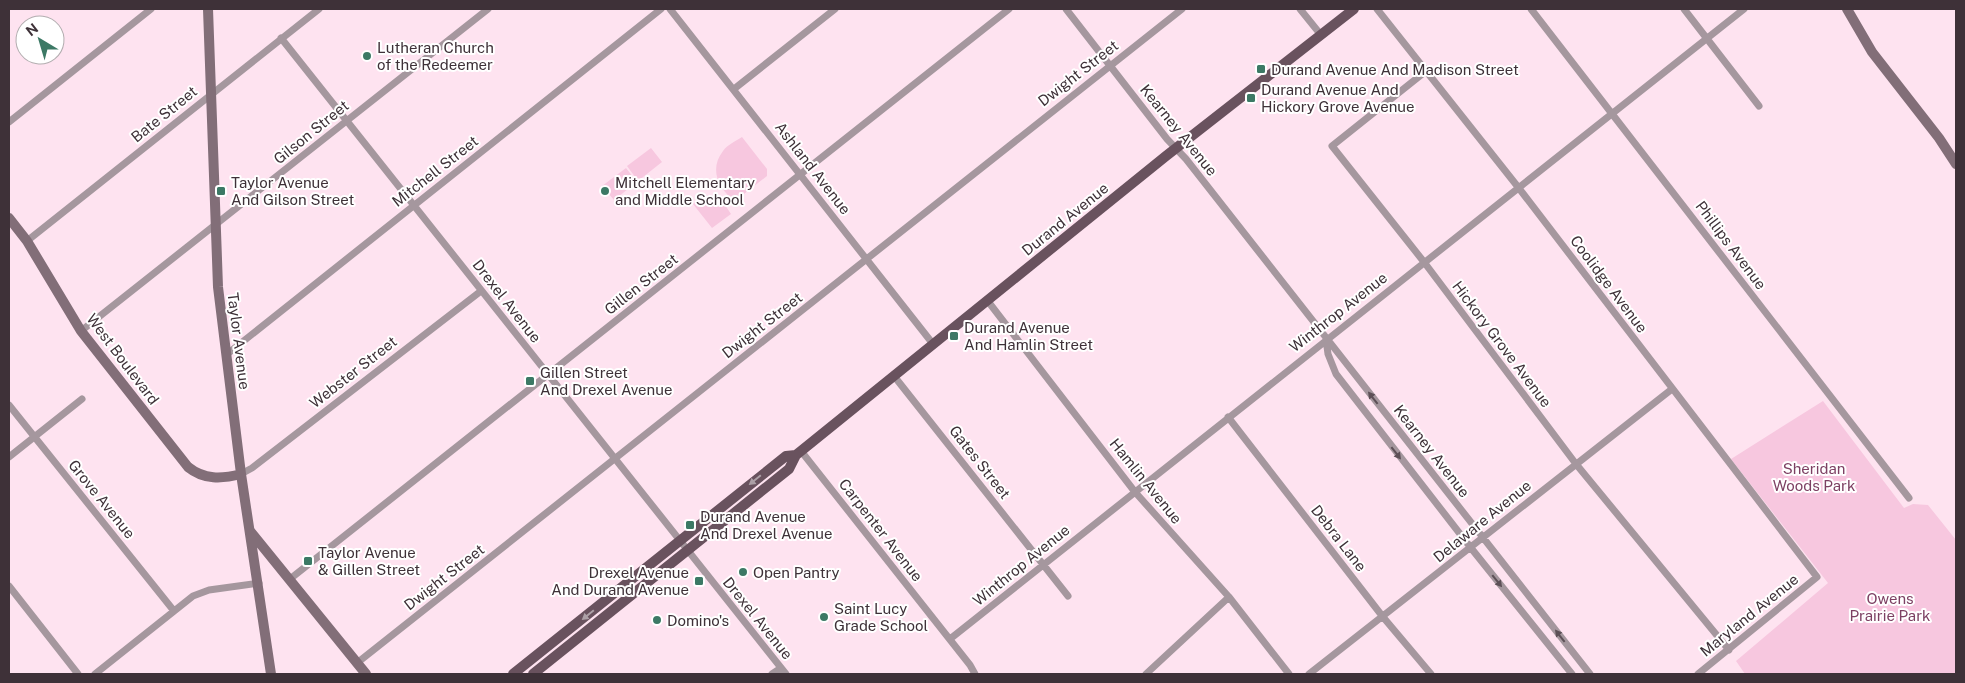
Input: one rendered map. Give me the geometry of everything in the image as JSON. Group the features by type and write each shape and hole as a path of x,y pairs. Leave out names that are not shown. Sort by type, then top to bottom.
{"main road":[{"name":"Durand Avenue","path":"513,674 786,456 798,453 1176,149 1354,9"},
{"name":"Durand Avenue","path":"533,674 792,466 798,453"}],"street":[{"path":"9,122 151,9"},
{"name":"Taylor Avenue","path":"208,9 218,287 241,474 259,583 271,674"},
{"name":"Bate Street","path":"27,241 319,9"},
{"name":"Gilson Street","path":"81,331 488,9"},
{"name":"Mitchell Street","path":"226,355 661,9"},
{"name":"Ashland Avenue","path":"670,9 933,344"},
{"path":"734,89 835,9"},
{"name":"Gillen Street","path":"290,579 1009,9"},
{"name":"Kearney Avenue","path":"1066,9 1590,674"},
{"name":"Dwight Street","path":"358,663 1182,9"},
{"path":"1300,9 1321,35"},
{"name":"Coolidge Avenue","path":"1377,9 1518,187 1817,577"},
{"name":"Phillips Avenue","path":"1531,9 1909,498"},
{"path":"1684,9 1759,106"},
{"name":"Winthrop Avenue","path":"950,639 1744,9"},
{"path":"1847,9 1872,52 1939,138 1956,164"},
{"name":"Drexel Avenue","path":"281,38 786,674"},
{"name":"Hickory Grove Avenue","path":"1426,71 1332,146 1424,262 1576,464 1729,650"},
{"name":"West Boulevard","path":"9,218 27,241 81,331 188,467 197,474 209,477 241,474"},
{"name":"Webster Street","path":"241,474 260,462 481,291"},
{"name":"Hamlin Avenue","path":"987,300 1135,492 1229,598 1289,674"},
{"name":"Kearney Avenue","path":"1326,339 1328,354 1336,374 1572,674"},
{"name":"Gates Street","path":"894,376 1068,596"},
{"name":"Delaware Avenue","path":"1309,674 1672,389"},
{"path":"9,457 82,399"},
{"name":"Grove Avenue","path":"9,405 174,611"},
{"name":"Debra Lane","path":"1228,417 1383,617 1431,674"},
{"name":"Carpenter Avenue","path":"798,453 950,639 975,674"},
{"path":"249,530 366,674"},
{"name":"Maryland Avenue","path":"1698,674 1817,577"},
{"path":"95,674 201,592 259,583"},
{"path":"9,586 78,674"},
{"path":"1146,674 1229,598"},
{"path":"772,674 780,668"}],"green space":[{"path":"742,137 767,169 767,176 735,201 720,185 716,172 719,158 725,149"},
{"path":"651,148 662,162 638,181 627,166"},
{"path":"626,168 637,182 614,200 602,186"},
{"path":"708,195 721,199 731,214 712,228 693,204 699,198"},
{"name":"Owens Prairie Park","path":"1823,401 1904,508 1913,504 1928,505 1956,540 1956,674 1745,674 1736,661 1828,583 1731,459"}],"place":[{"name":"Lutheran Church of the Redeemer","path":"367,56"},
{"name":"Durand Avenue And Madison Street","path":"1261,69"},
{"name":"Durand Avenue And Hickory Grove Avenue","path":"1251,98"},
{"name":"Taylor Avenue And Gilson Street","path":"221,191"},
{"name":"Mitchell Elementary and Middle School","path":"605,191"},
{"name":"Durand Avenue And Hamlin Street","path":"954,336"},
{"name":"Gillen Street And Drexel Avenue","path":"530,381"},
{"name":"Durand Avenue And Drexel Avenue","path":"690,525"},
{"name":"Taylor Avenue & Gillen Street","path":"308,561"},
{"name":"Open Pantry","path":"743,572"},
{"name":"Drexel Avenue And Durand Avenue","path":"699,581"},
{"name":"Saint Lucy Grade School","path":"824,617"},
{"name":"Domino's","path":"657,620"}],"park label":[{"name":"Sheridan Woods Park","path":"1814,476"}]}
